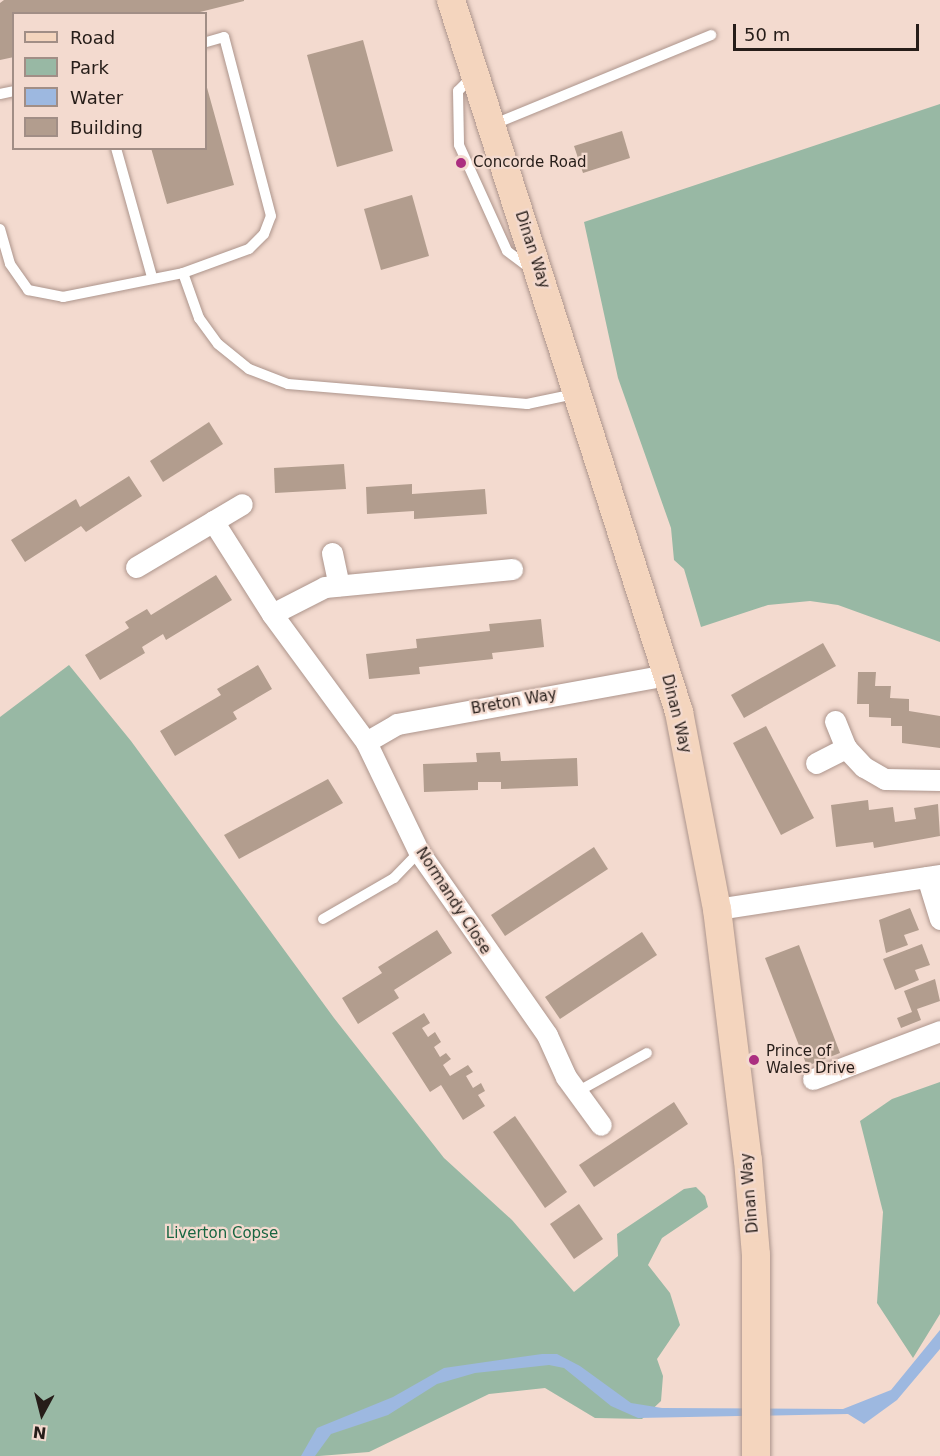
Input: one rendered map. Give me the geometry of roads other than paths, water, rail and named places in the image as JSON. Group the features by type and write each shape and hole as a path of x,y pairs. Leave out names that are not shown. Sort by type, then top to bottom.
{"street":[{"name":"Dinan Way","path":"451,0 540,276 574,394 679,712 717,909 732,1010 756,1255 756,1456"},
{"path":"136,567 242,504"},
{"name":"Normandy Close","path":"213,521 272,614 366,742 419,852 547,1035 577,1092 601,1125"},
{"path":"332,553 339,585"},
{"path":"272,614 339,585 512,569"},
{"name":"Breton Way","path":"366,742 397,724 667,675"},
{"path":"835,721 846,747 864,767 885,779 940,780"},
{"path":"816,763 846,747"},
{"path":"717,909 933,876 940,919"},
{"path":"813,1079 940,1031"}],"lane":[{"path":"492,125 711,35"},
{"path":"0,229 10,264 28,290 63,297 152,276 183,273 249,249 271,216 224,37 207,42"},
{"path":"475,74 458,91 459,145 507,251 540,276"},
{"path":"117,150 152,276"},
{"path":"183,273 200,318 218,344 249,369 288,384 527,404 574,394"},
{"path":"323,919 394,878 419,852"},
{"path":"577,1092 647,1053"}],"water":[{"path":"940,1330 940,1349 897,1400 864,1424 848,1414 638,1418 611,1406 564,1368 549,1365 475,1373 437,1384 388,1415 331,1434 315,1456 301,1456 317,1428 393,1397 444,1368 542,1354 557,1354 580,1366 631,1403 662,1408 843,1409 891,1390"}],"place":[{"name":"Concorde Road","path":"461,163"},
{"name":"Prince of Wales Drive","path":"754,1060"}],"park label":[{"name":"Liverton Copse","path":"222,1234"}]}
